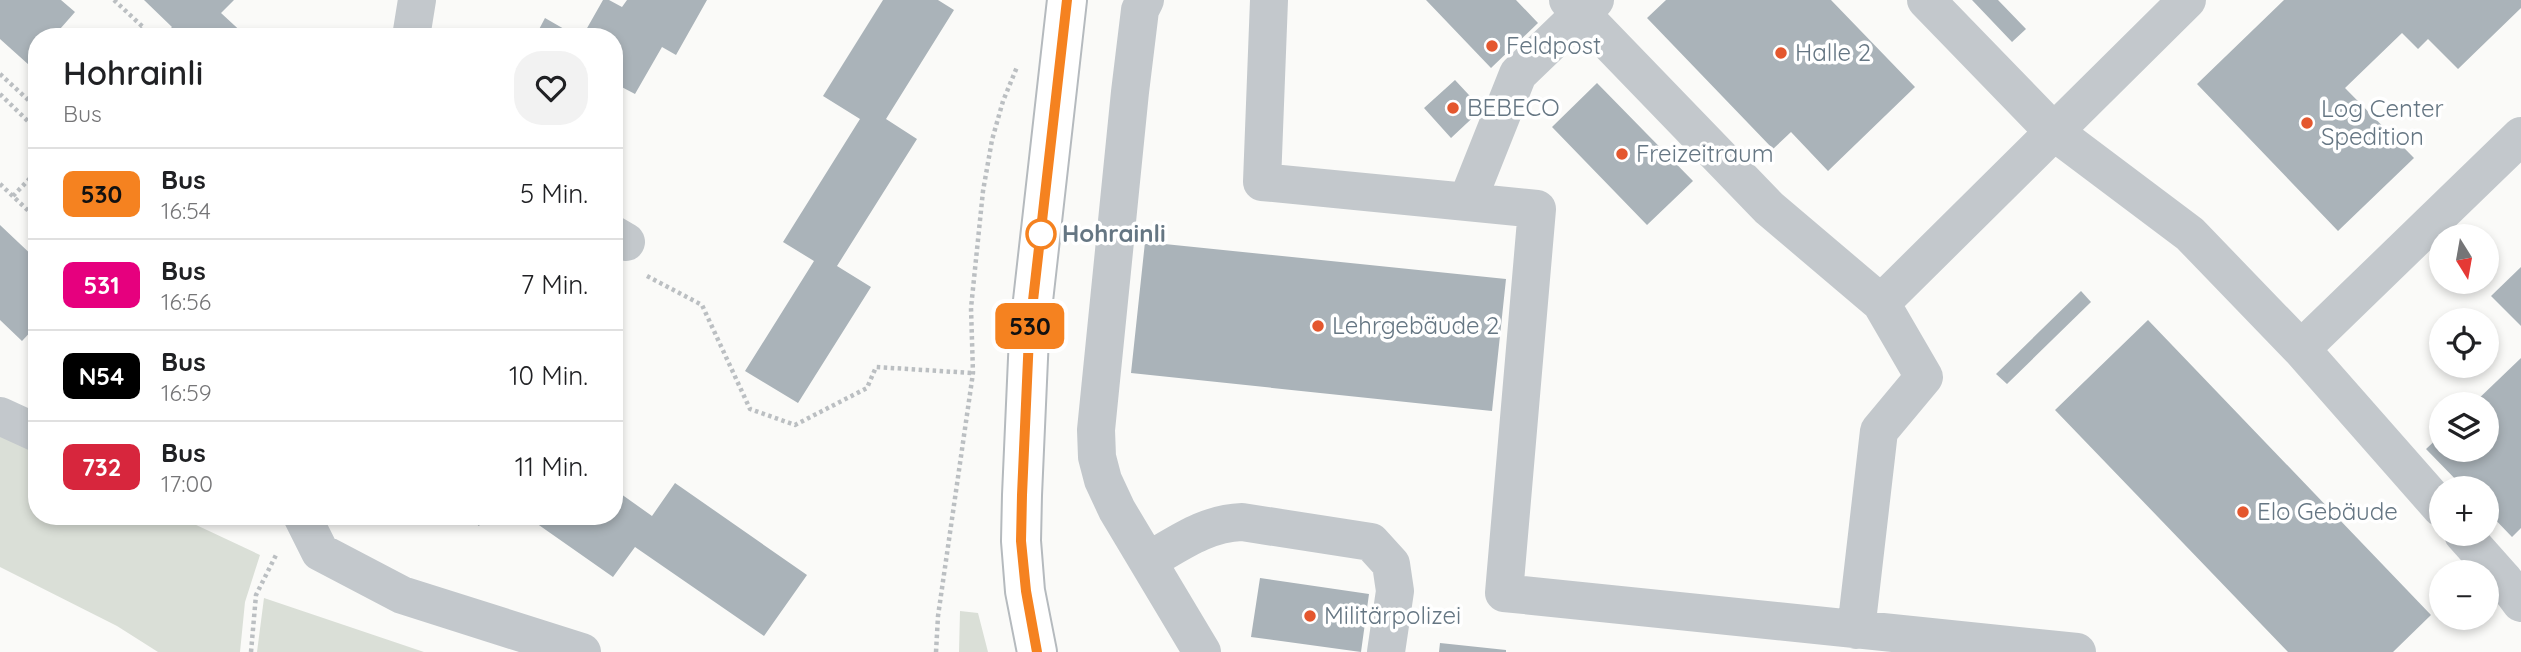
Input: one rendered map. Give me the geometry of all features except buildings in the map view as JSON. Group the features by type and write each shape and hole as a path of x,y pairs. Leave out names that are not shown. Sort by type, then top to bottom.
{"main road":[{"path":"1037,652 1026,591 1021,541 1029,336 1067,0"}],"street":[{"path":"412,28 417,0"},
{"path":"1144,0 1140,10 1130,92 1096,430 1097,457 1103,480 1117,510 1202,652"},
{"path":"1269,0 1262,182 1537,209 1503,593 2077,652"},
{"path":"1926,0 2053,131 2190,233 2301,349 2429,494"},
{"path":"1881,303 2187,0"},
{"path":"1466,202 1518,74 1581,4 1769,208 1881,303 1924,377 1879,431 1856,630"},
{"path":"2301,349 2521,136"},
{"path":"0,416 28,429"},
{"path":"1148,561 1222,523 1242,522 1371,542 1391,564 1395,591 1386,652"},
{"path":"306,525 320,552 402,595 582,652"},
{"path":"2473,546 2521,603"}],"path":[{"path":"114,0 144,28"},
{"path":"936,652 938,616 973,373 971,308 984,191 999,114 1021,57"},
{"path":"0,74 28,100"},
{"path":"0,94 28,121"},
{"path":"13,196 28,180"},
{"path":"0,184 28,210"},
{"path":"623,243 646,275 702,305 750,408 762,413 795,425 867,388 876,367 973,373"},
{"path":"251,652 256,595 278,550"}],"shaded area":[{"path":"0,433 28,446 28,525 196,525 260,555 245,602 240,652 158,652 117,626 0,567"},
{"path":"264,598 424,652 257,652"},
{"path":"960,611 978,613 988,652 959,652"}],"bus line":[{"name":"530","path":"1037,652 1026,591 1021,541 1029,336 1067,0"}],"place":[{"name":"Feldpost","path":"1492,46"},
{"name":"Halle 2","path":"1781,53"},
{"name":"BEBECO","path":"1453,108"},
{"name":"Log Center Spedition","path":"2307,123"},
{"name":"Freizeitraum","path":"1622,154"},
{"name":"Hohrainli","path":"1041,234"},
{"name":"Lehrgebäude 2","path":"1318,326"},
{"name":"Elo Gebäude","path":"2243,512"},
{"name":"Militärpolizei","path":"1310,616"}]}
